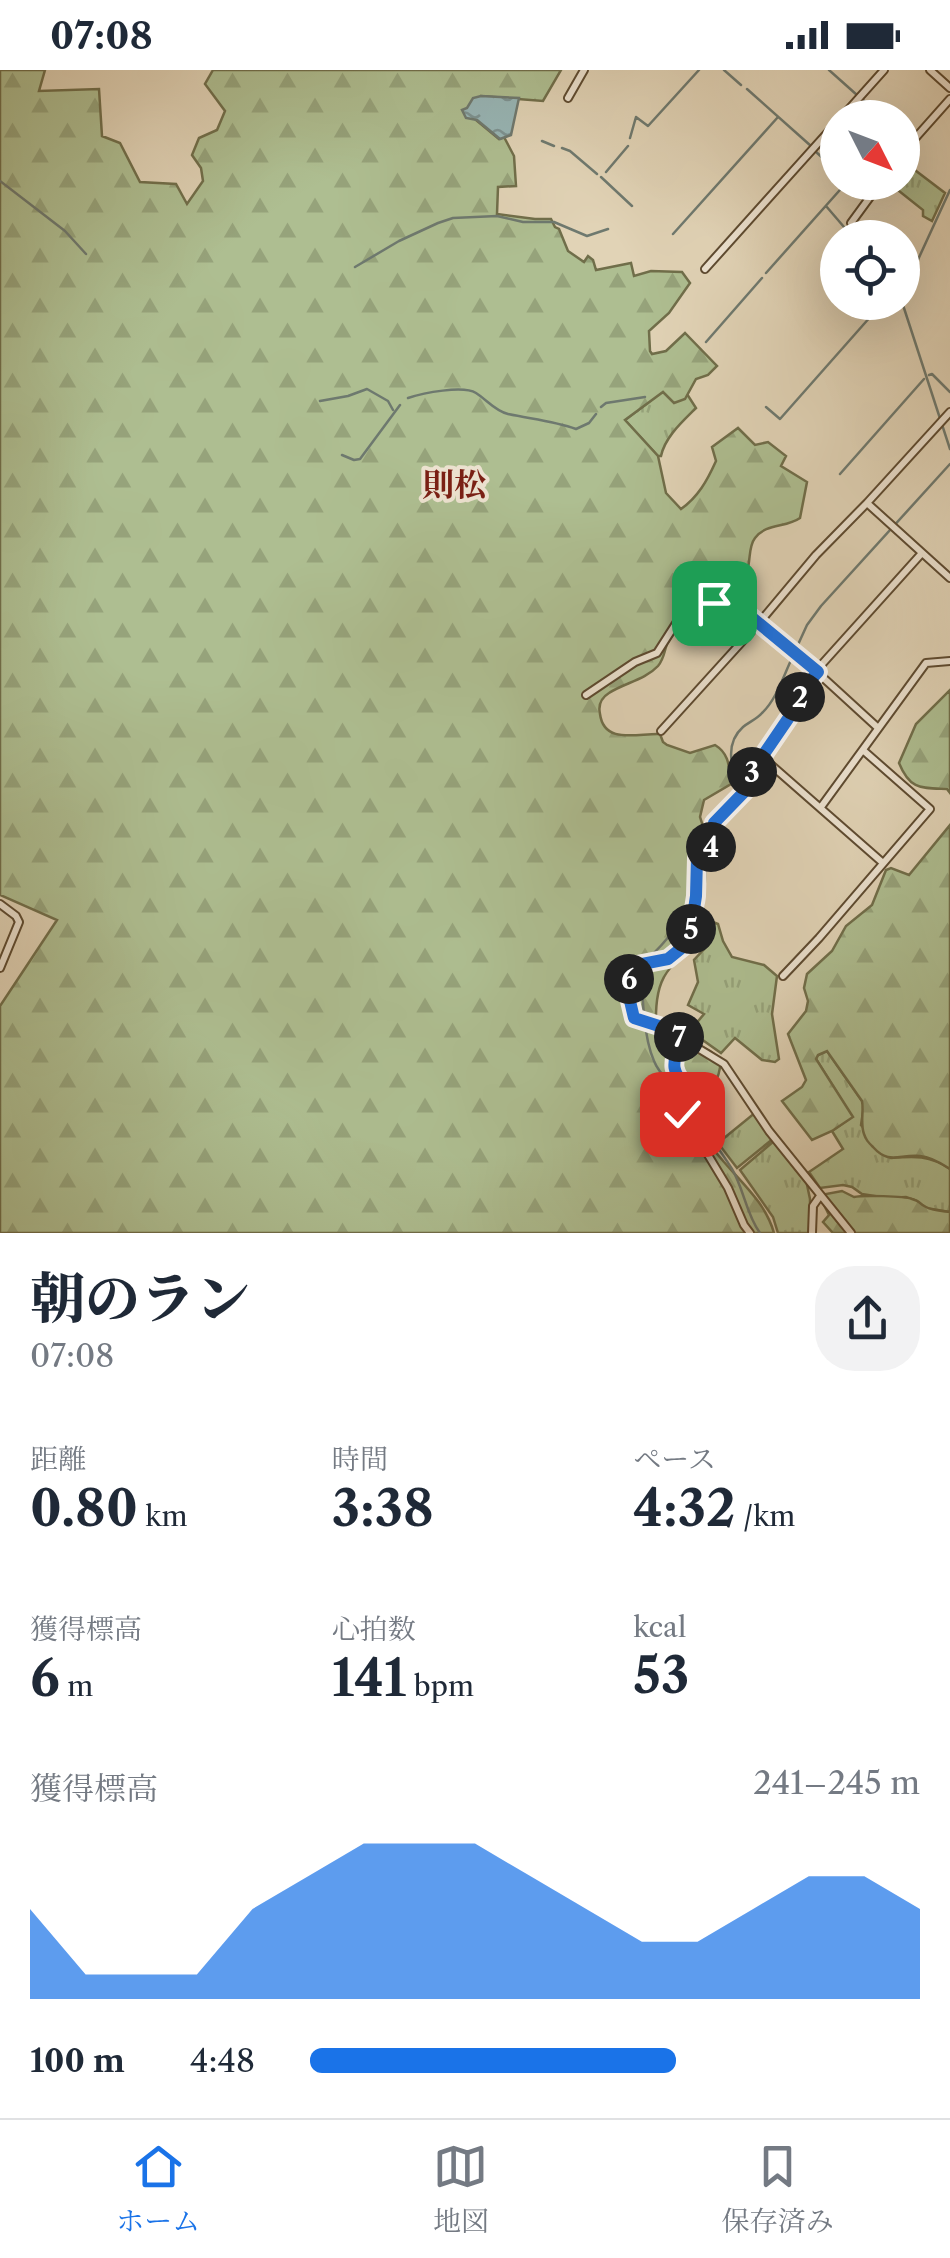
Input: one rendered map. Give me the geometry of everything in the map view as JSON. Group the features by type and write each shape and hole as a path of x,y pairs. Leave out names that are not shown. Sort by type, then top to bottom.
{"street":[{"path":"568,98 584,70"},
{"path":"856,100 884,70"},
{"path":"930,70 950,88"},
{"path":"920,133 950,99"},
{"path":"705,269 820,140"},
{"path":"661,732 816,555 950,412"},
{"path":"868,503 949,574"},
{"path":"851,1233 769,1131 724,1064 659,1026 634,1018 626,984 637,965 668,959 689,942 697,858 711,847 714,823 745,791 749,776 807,684 922,553"},
{"path":"586,695 635,662 657,653 682,614 708,611 714,603 716,588 818,672 877,727"},
{"path":"821,807 926,664 950,661"},
{"path":"783,976 930,809 864,751"},
{"path":"762,757 883,862"},
{"path":"0,904 18,922 0,968"},
{"path":"680,1038 672,1064 694,1100 682,1114 696,1126 696,1135 720,1172 750,1233"},
{"path":"812,1233 814,1206 820,1196"}],"green space":[{"path":"0,70 45,70 39,91 99,89 102,136 120,143 140,182 176,184 187,204 203,181 201,168 192,155 199,138 217,130 225,111 205,84 213,70 561,70 543,101 481,96 476,120 499,139 504,137 514,156 516,186 498,187 497,214 551,219 568,251 584,262 588,256 596,270 631,263 634,276 651,271 682,272 690,283 669,313 649,331 650,351 666,351 685,333 717,366 696,379 685,399 674,403 663,392 625,420 658,456 666,493 681,509 697,494 713,468 716,461 712,447 738,428 755,445 768,442 786,456 781,466 807,482 800,518 760,533 751,545 747,571 736,584 718,586 709,598 720,610 716,618 709,624 688,620 671,637 658,666 609,693 599,708 603,724 615,734 660,734 667,745 690,753 715,745 728,762 731,784 704,800 700,817 708,842 700,945 675,963 662,982 656,1006 656,1036 672,1051 683,1037 721,1060 712,1087 680,1115 753,1195 774,1233 0,1233 0,1006 57,920 0,895"},
{"path":"920,174 945,193 932,221 923,216 923,210 910,200 920,200"},
{"path":"663,391 687,394 696,408 658,456 625,420"},
{"path":"950,690 950,793 947,789 912,783 899,763 916,724"},
{"path":"950,825 950,1169 924,1157 884,1156 873,1147 863,1130 862,1101 827,1051 816,1059 853,1117 812,1140 782,1101 806,1080 788,1034 806,1011 807,974 832,951 846,926 872,905 886,870 891,868 909,875"},
{"path":"713,922 718,924 732,957 764,965 777,976 772,1014 779,1059 775,1062 762,1060 735,1038 721,1053 690,1031 704,1014 688,1005 698,982 694,960 708,945"},
{"path":"827,1051 864,1105 861,1125 891,1158 922,1157 950,1169 950,1212 926,1208 906,1197 862,1194 843,1185 820,1188 809,1172 843,1149 832,1131 852,1117 816,1059"},
{"path":"756,1112 774,1138 737,1168 718,1143"},
{"path":"774,1141 806,1180 810,1233 778,1233 773,1217 740,1170"},
{"path":"842,1191 854,1197 908,1198 950,1212 950,1233 833,1233 823,1222 829,1215 823,1203 826,1194"}],"water":[{"path":"473,98 519,98 511,135 500,139 477,120 466,118 462,110"}],"waterway":[{"path":"630,138 636,117 648,126 699,70"},
{"path":"724,70 741,85"},
{"path":"829,70 857,95"},
{"path":"747,89 811,146"},
{"path":"673,234 778,117"},
{"path":"542,141 554,146"},
{"path":"606,172 628,146"},
{"path":"562,148 597,174"},
{"path":"815,151 820,156"},
{"path":"601,177 632,206"},
{"path":"0,181 65,231 86,254"},
{"path":"920,255 950,190"},
{"path":"766,273 831,200"},
{"path":"826,206 838,220"},
{"path":"355,267 399,241 453,218 497,216 523,222 554,222 587,236 608,229"},
{"path":"706,342 762,278"},
{"path":"766,407 780,419 868,320"},
{"path":"908,320 950,449"},
{"path":"929,375 950,392"},
{"path":"840,474 924,379"},
{"path":"320,401 367,389 388,401 393,410"},
{"path":"408,398 443,391 470,391 503,413 576,429 596,414"},
{"path":"601,407 645,397"},
{"path":"342,455 360,459 400,405"},
{"path":"796,649 821,606 950,464"},
{"path":"645,961 682,916 690,890 693,855 708,820 741,786 732,764 737,733 772,701 793,656"},
{"path":"642,968 645,1028 654,1061 732,1169 760,1233"}],"district":[{"name":"則松","path":"454,485"}],"route":[{"path":"682,1114 694,1100 672,1064 680,1038 634,1018 626,984 637,965 668,959 689,942 697,858 711,847 714,823 745,791 749,776 818,672 716,588 714,603"}]}
